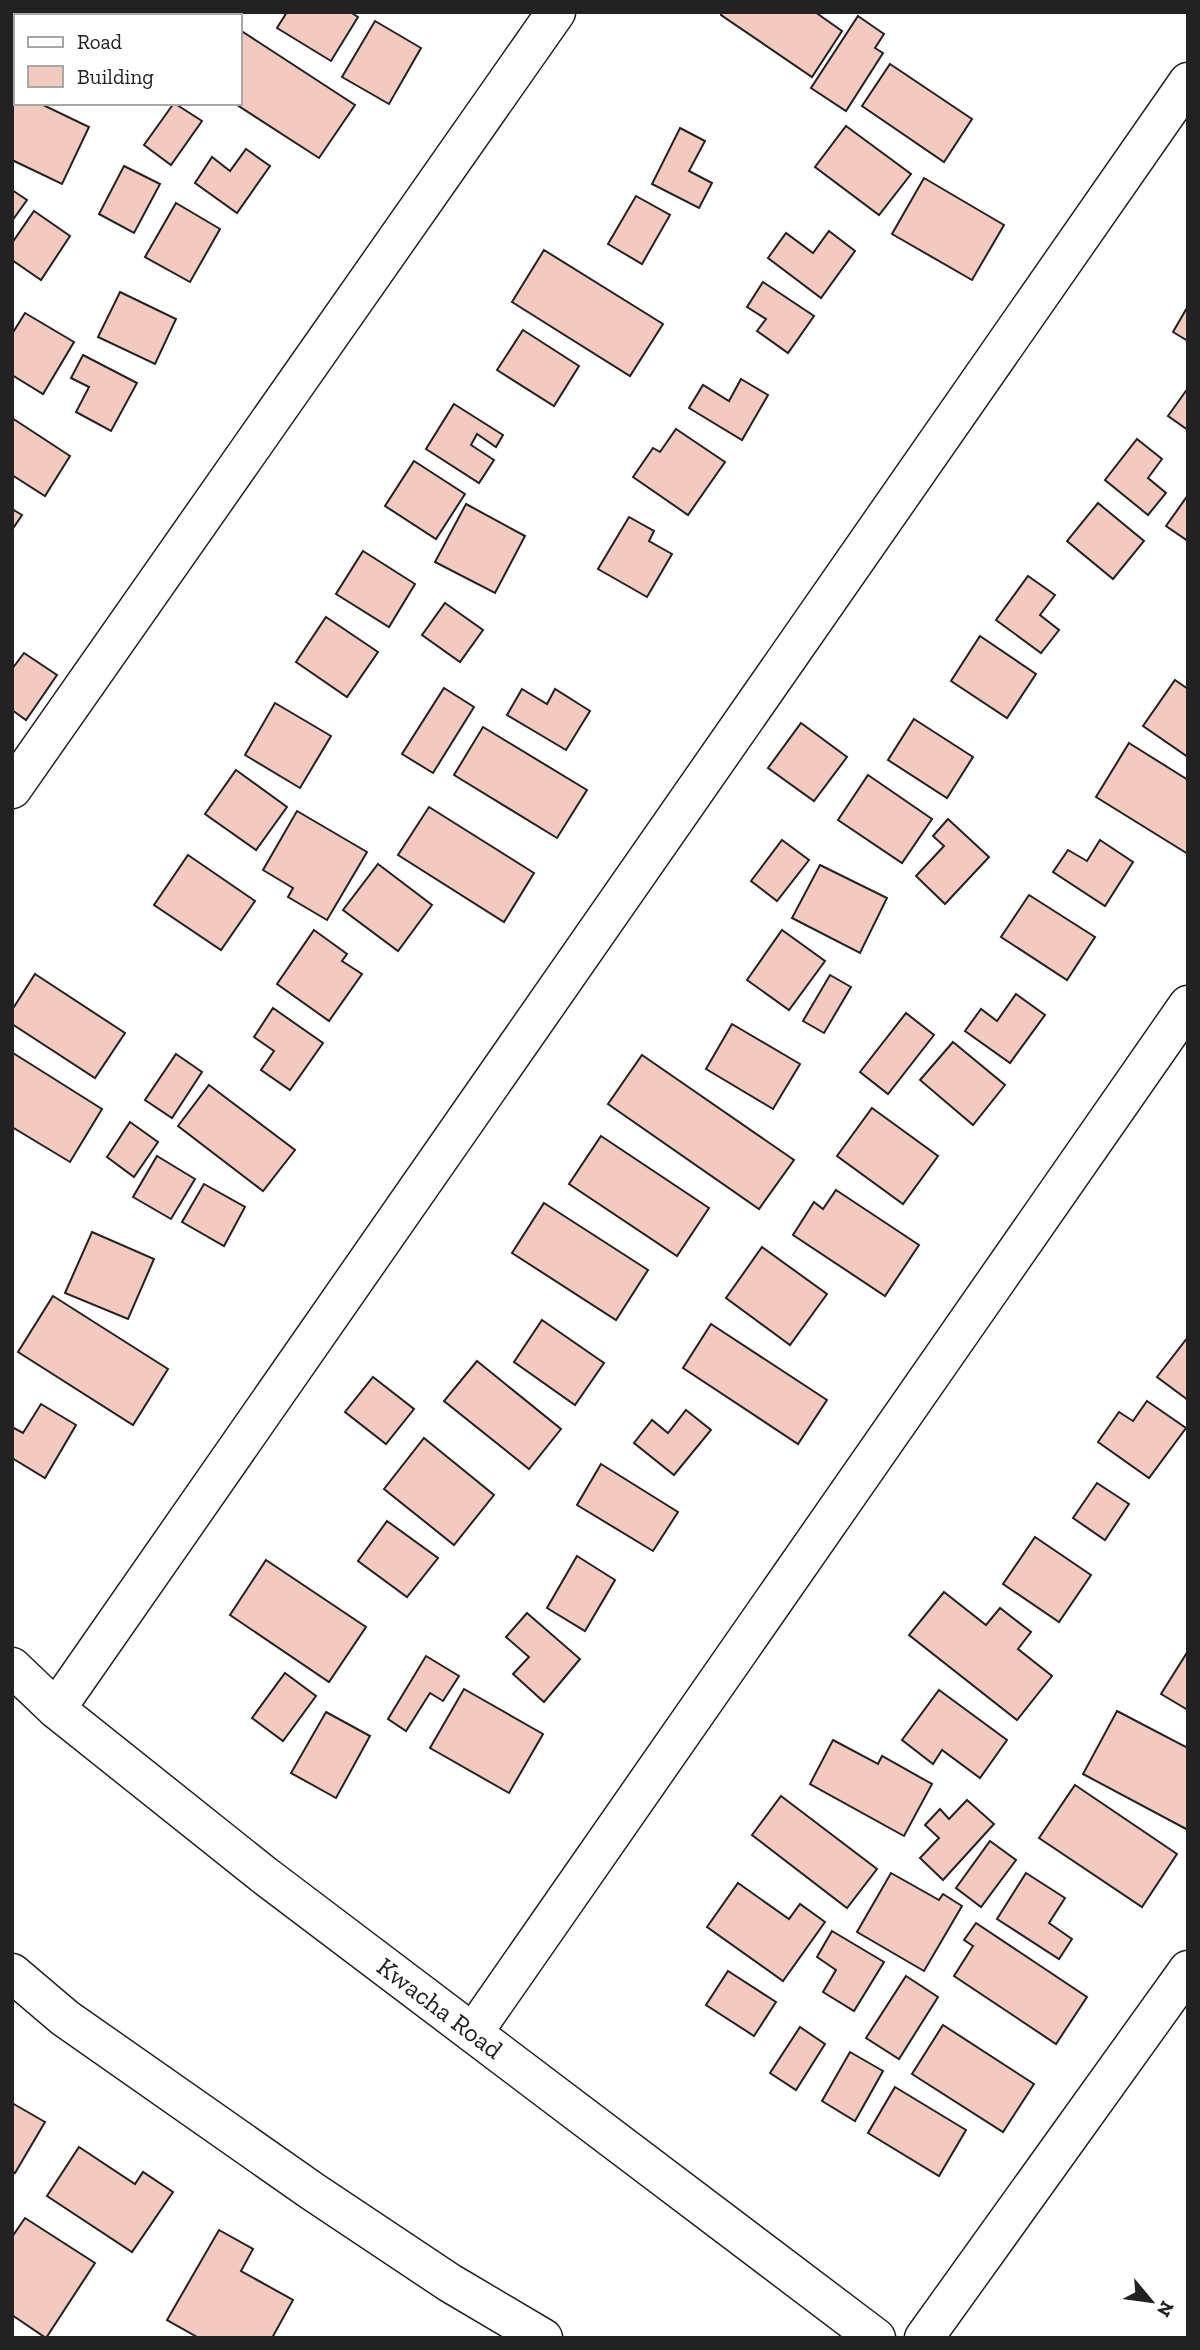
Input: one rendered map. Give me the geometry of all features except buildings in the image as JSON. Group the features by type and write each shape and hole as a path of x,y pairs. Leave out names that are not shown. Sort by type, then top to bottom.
{"street":[{"path":"12,789 556,12"},
{"path":"56,1709 1188,82"},
{"path":"473,2033 1188,1005"},
{"name":"Kwacha Road","path":"12,1667 56,1709 264,1875 876,2338"},
{"path":"924,2338 995,2235 1188,1970"},
{"path":"12,1973 65,2018 312,2191 450,2283 543,2338"}]}
